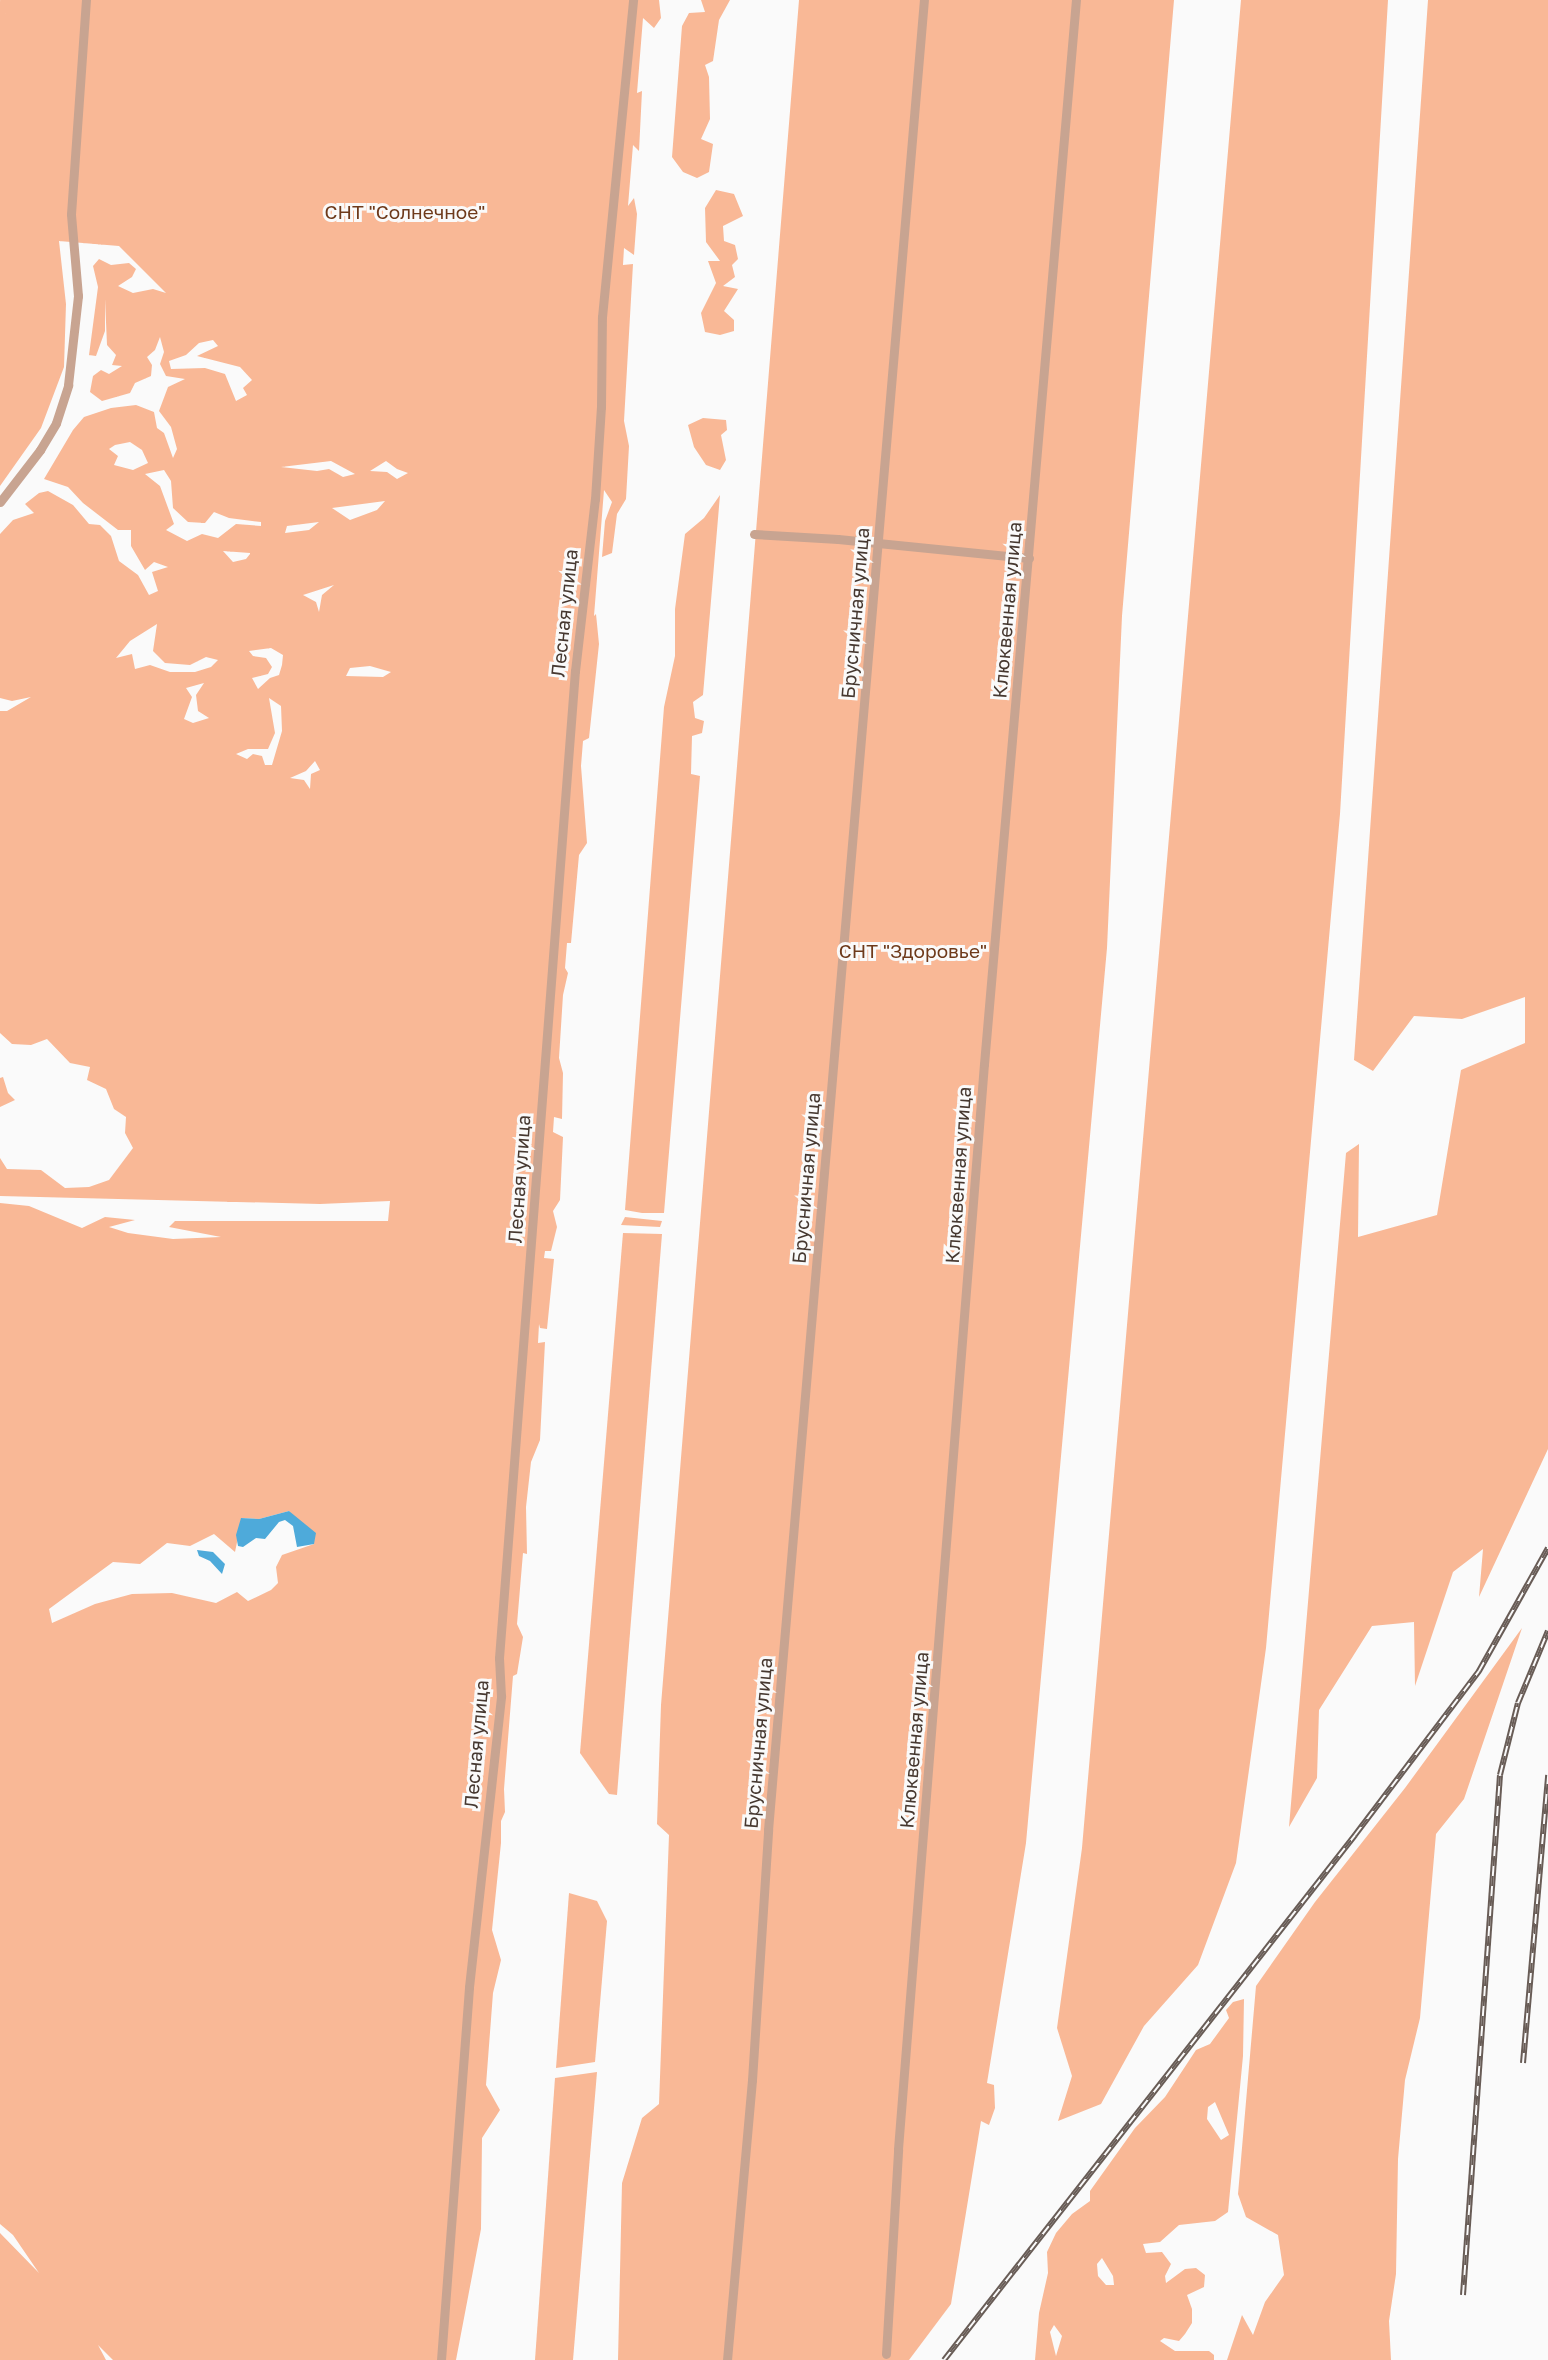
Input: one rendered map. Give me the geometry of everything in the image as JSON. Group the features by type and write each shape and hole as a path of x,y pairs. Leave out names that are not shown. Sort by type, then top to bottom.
{"street":[{"path":"0,502 40,450 56,423 68,385 78,296 71,215 86,0"},
{"name":"Лесная улица","path":"441,2360 469,1987 501,1696 499,1658 575,671 595,499 601,407 602,317 633,0"},
{"name":"Брусничная улица","path":"727,2360 825,1158 924,0"},
{"name":"Клюквенная улица","path":"887,2354 900,2135 984,1064 1076,0"},
{"path":"754,534 838,539 1029,558"}],"green space":[{"name":"СНТ \"Солнечное\"","path":"0,0 659,0 661,18 654,28 643,18 637,93 642,91 639,151 633,145 628,206 634,198 637,214 634,255 624,248 623,265 633,264 624,421 629,446 626,499 617,514 612,553 602,557 605,521 612,502 604,490 594,616 596,614 599,644 589,738 583,741 581,766 587,843 579,855 571,943 567,943 565,968 568,973 563,995 559,1058 563,1073 562,1119 554,1117 553,1132 563,1137 560,1200 553,1211 557,1227 551,1251 545,1251 544,1258 554,1259 547,1329 540,1328 539,1324 538,1343 545,1342 540,1440 531,1462 526,1507 527,1554 523,1553 517,1624 523,1637 517,1674 513,1676 504,1789 505,1812 501,1821 492,1930 501,1960 493,1993 486,2085 500,2110 482,2138 481,2229 456,2360 113,2360 98,2345 106,2360 0,2360 0,2233 39,2273 13,2235 0,2224 0,1203 29,1206 82,1228 105,1217 135,1220 109,1227 128,1233 173,1239 221,1237 169,1227 175,1221 388,1221 390,1201 320,1204 0,1196 0,1158 7,1169 41,1170 65,1188 89,1187 109,1180 133,1148 125,1133 126,1117 114,1109 106,1089 87,1080 90,1067 70,1063 47,1039 31,1045 12,1044 0,1033 0,711 7,711 31,697 12,701 0,698 0,534 13,520 34,513 25,504 39,493 48,491 73,505 89,524 100,525 111,536 119,561 138,575 149,595 158,591 152,572 168,567 154,562 145,570 131,546 131,530 118,530 83,503 68,487 44,479 73,430 84,417 111,408 136,405 154,412 157,428 164,433 173,458 177,449 171,427 159,411 168,387 185,379 166,376 160,364 164,352 160,337 155,350 147,357 152,365 151,376 135,383 130,393 102,401 90,392 93,376 101,370 109,374 122,366 112,365 116,355 107,345 105,299 105,331 96,356 89,355 98,287 93,266 99,259 111,265 129,263 136,269 132,277 118,286 133,293 153,289 166,293 119,246 59,241 66,304 64,367 41,428 0,486","holes":["213,340 218,346 197,356 240,367 252,380 243,388 247,395 236,401 225,374 205,368 171,369 169,361 186,355 199,343","130,442 142,450 148,463 133,470 114,465 118,456 109,449","331,461 355,474 343,477 329,469 317,471 281,467","386,461 408,473 397,479 387,472 370,471","164,470 171,481 173,508 188,522 205,523 214,512 229,518 261,522 261,526 236,524 218,538 202,534 187,541 166,530 174,524 160,486 145,474","385,501 377,510 350,520 332,508","319,522 309,530 285,533 287,526","223,551 250,554 246,559 233,562","334,585 322,595 319,612 316,602 303,595","157,624 153,651 165,663 190,665 206,657 218,660 211,667 195,672 170,672 150,665 135,669 132,654 116,658 130,641","271,648 283,655 279,675 270,678 258,689 252,678 268,674 272,667 266,658 253,656 249,651","370,666 391,672 383,677 346,676 350,668","204,683 196,695 198,711 209,718 193,723 184,719 192,697 186,688","269,698 281,706 282,731 272,765 265,765 262,756 253,754 247,759 236,754 248,749 268,749 275,733","315,761 320,770 311,774 310,789 304,780 290,778 306,771","289,1511 314,1544 282,1555 276,1567 278,1583 271,1590 248,1601 237,1592 216,1603 172,1593 132,1594 95,1604 52,1623 49,1609 113,1562 140,1564 167,1543 190,1546 214,1534 235,1552 242,1518 259,1519"]},
{"path":"701,0 730,0 719,20 713,61 705,65 709,77 710,119 701,139 713,144 709,172 697,178 683,172 672,157 682,26 689,13 705,12"},
{"name":"СНТ \"Здоровье\"","path":"799,0 1174,0 1122,616 1107,948 1026,1843 987,2083 994,2085 995,2108 989,2125 981,2121 951,2304 909,2360 618,2360 622,2183 642,2118 659,2104 669,1835 657,1824 661,1705"},
{"path":"1241,0 1388,0 1340,814 1266,1648 1236,1863 1198,1965 1144,2026 1101,2104 1058,2121 1072,2076 1057,2028 1082,1848"},
{"path":"1428,0 1548,0 1548,1449 1479,1597 1483,1549 1453,1572 1415,1686 1414,1622 1372,1626 1319,1710 1317,1778 1289,1827 1346,1153 1359,1144 1358,1237 1437,1215 1461,1070 1525,1043 1525,997 1462,1019 1414,1016 1373,1071 1354,1060"},
{"path":"716,190 734,194 743,216 723,226 724,241 735,245 738,259 732,265 735,277 723,286 738,289 724,311 734,320 734,331 720,335 705,332 701,313 716,283 708,261 720,261 706,242 705,208"},
{"path":"703,418 726,420 727,430 721,435 726,460 720,470 706,465 694,447 688,425"},
{"path":"720,495 703,695 693,702 695,718 704,721 702,733 692,736 691,774 700,776 664,1213 642,1213 625,1210 664,707 675,656 675,609 685,534 704,518"},
{"path":"3,1077 8,1093 15,1100 0,1107 0,1078"},
{"path":"625,1217 662,1221 660,1227 621,1225"},
{"path":"623,1233 662,1234 617,1795 609,1794 580,1753"},
{"path":"1522,1628 1464,1799 1436,1834 1420,2018 1405,2080 1398,2159 1396,2274 1389,2321 1391,2360 1227,2360 1242,2315 1253,2335 1265,2302 1284,2275 1278,2235 1246,2217 1238,2194 1256,1986 1315,1902 1405,1788"},
{"path":"569,1893 597,1901 607,1921 595,2062 556,2068"},
{"path":"1244,1999 1243,2056 1228,2212 1215,2221 1179,2225 1160,2242 1143,2244 1146,2253 1162,2252 1171,2264 1165,2276 1166,2283 1185,2269 1196,2268 1205,2275 1204,2287 1187,2295 1192,2309 1192,2323 1185,2334 1179,2341 1164,2338 1160,2341 1175,2351 1209,2351 1214,2355 1214,2360 1035,2360 1039,2313 1048,2273 1047,2252 1056,2233 1072,2214 1090,2201 1090,2191 1135,2128 1165,2097 1196,2050 1210,2044 1229,2018 1226,2010 1233,2002","holes":["1215,2102 1229,2135 1221,2140 1207,2119 1208,2107","1102,2258 1113,2276 1114,2285 1106,2285 1098,2276 1097,2264","1054,2325 1062,2336 1056,2356 1050,2332"]},
{"path":"597,2072 573,2360 535,2360 555,2078"}],"water":[{"path":"289,1511 316,1533 314,1544 297,1547 293,1526 285,1520 279,1522 265,1539 256,1538 243,1547 238,1546 236,1535 241,1518 259,1519"},
{"path":"197,1550 213,1552 225,1564 222,1574 210,1561 199,1556"}],"railway":[{"path":"944,2360 1355,1835 1479,1671 1548,1548"},
{"path":"1463,2295 1500,1775 1518,1703 1548,1631"},
{"path":"1523,2063 1548,1775"}]}
